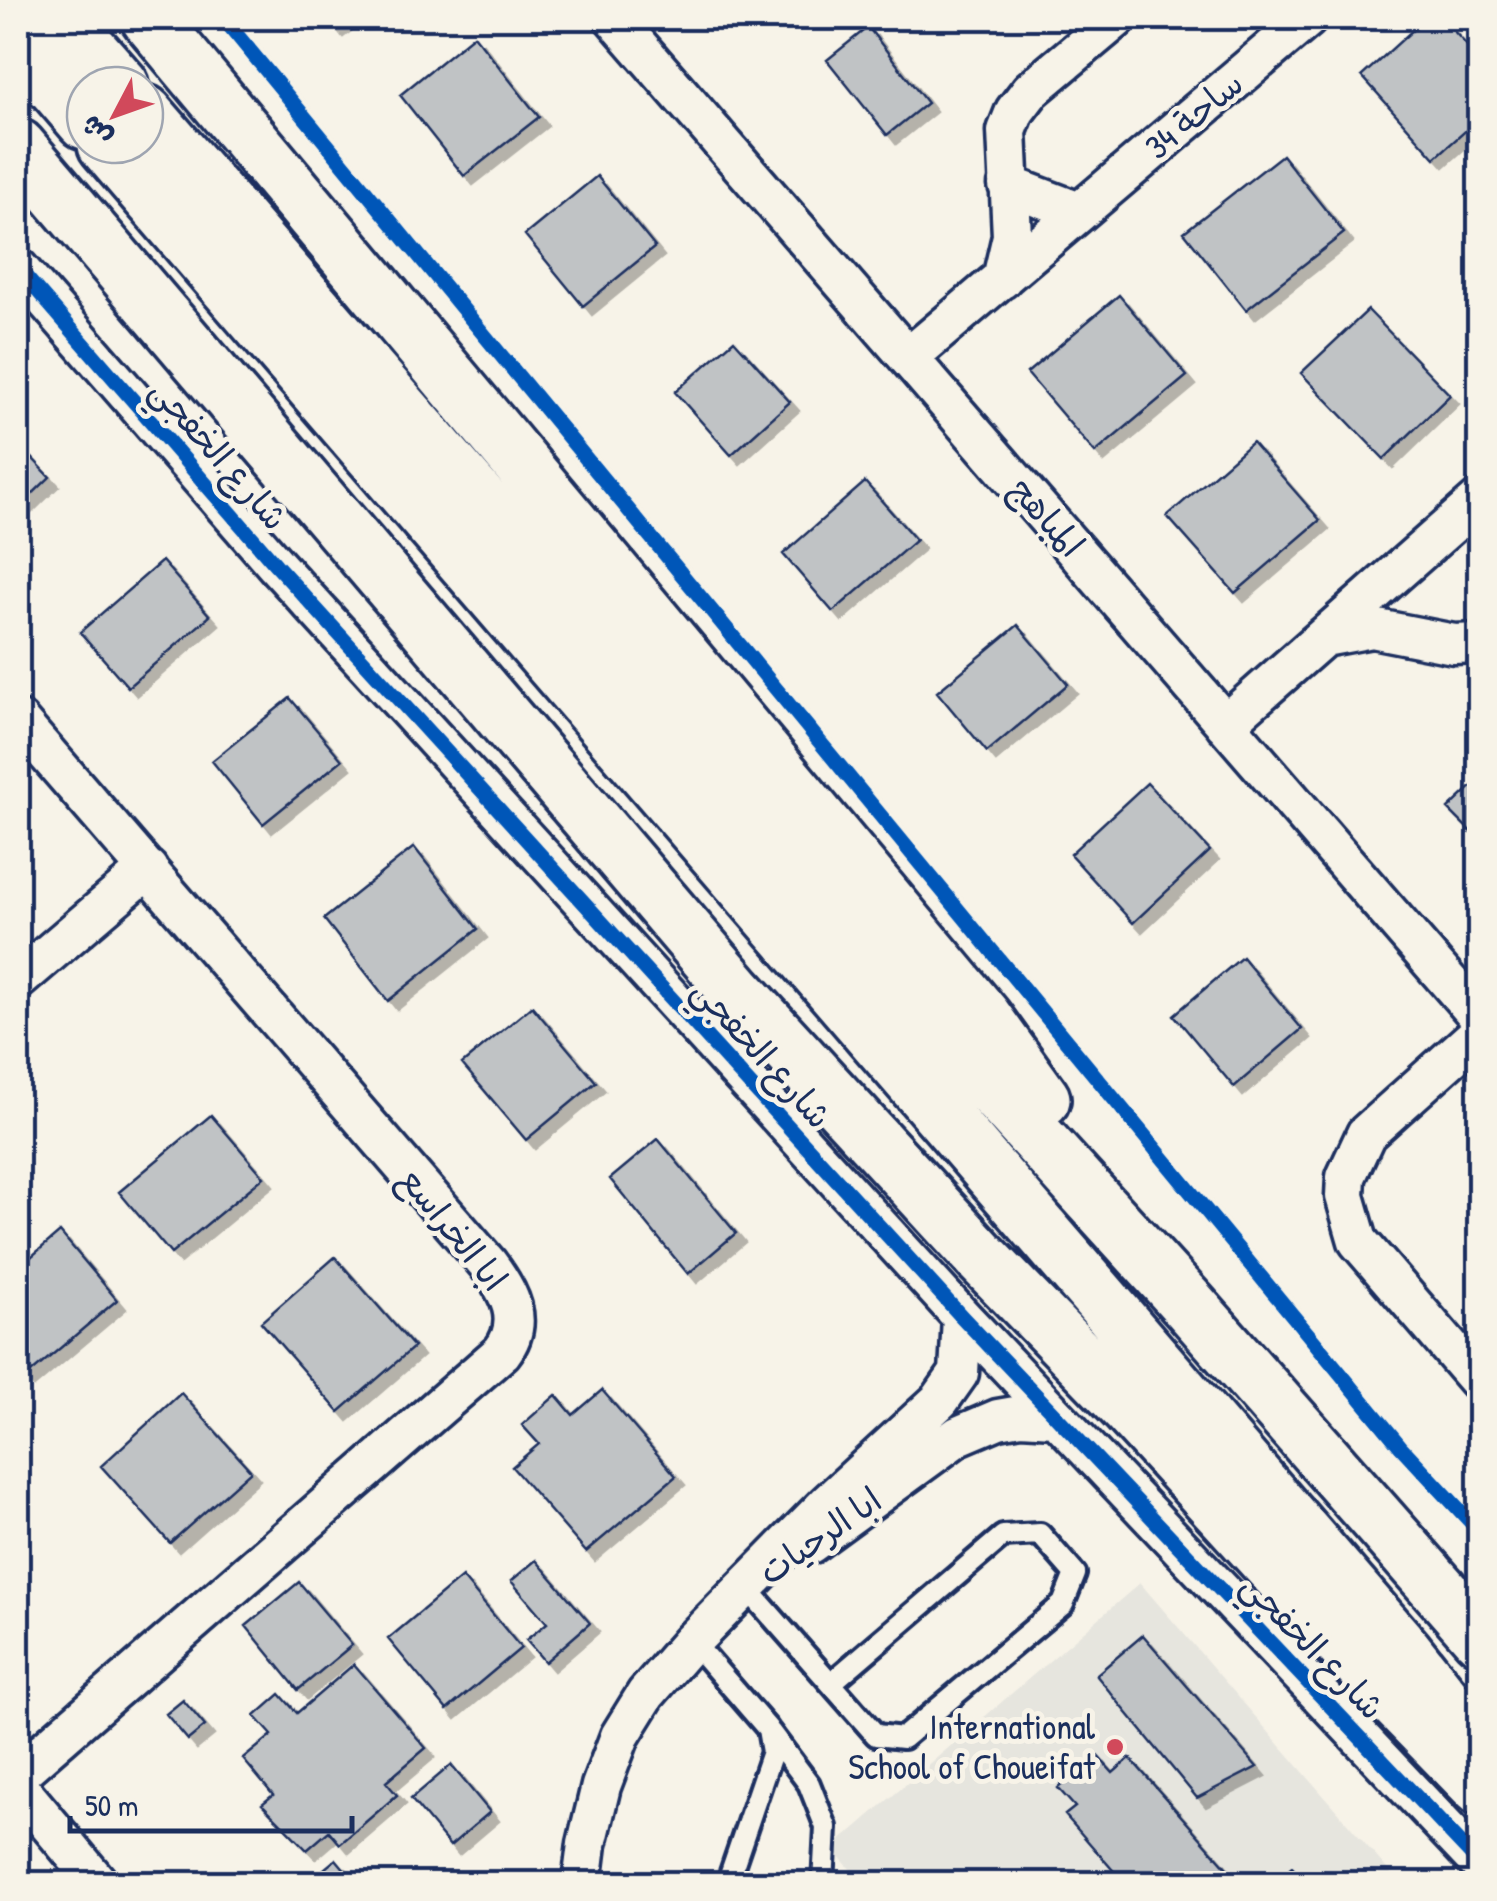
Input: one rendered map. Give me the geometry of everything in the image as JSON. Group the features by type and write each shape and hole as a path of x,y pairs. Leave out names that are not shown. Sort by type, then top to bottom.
{"highway":[{"path":"62,18 103,65"},
{"path":"149,18 984,1018 1189,1305"},
{"path":"18,43 65,98"},
{"path":"165,136 924,1014 1189,1305 1480,1636"},
{"path":"18,147 736,990 980,1256 1128,1408 1392,1697 1480,1787"},
{"name":"شارع الخفجي","path":"123,165 1366,1607 1480,1746"}],"street":[{"name":"المباهج","path":"614,18 1480,1018"},
{"path":"1002,279 1012,236 1007,131 1014,111 1031,90 1117,18"},
{"name":"ساحة 34","path":"908,357 1308,18"},
{"path":"1008,186 1079,212"},
{"name":"شارع الخفجي","path":"18,268 276,565 962,1317 1480,1864"},
{"path":"1226,724 1480,500"},
{"path":"1396,573 1395,607 1400,632"},
{"path":"1324,637 1372,628 1454,644 1480,643"},
{"name":"ابا الخراسع","path":"18,720 488,1264 506,1289 514,1310 511,1341 502,1352 18,1774"},
{"path":"18,980 148,870"},
{"path":"1480,1032 1366,1134 1346,1178 1345,1196 1358,1241 1480,1383"},
{"name":"ابا الرحيات","path":"746,1587 827,1504 940,1400 959,1373 962,1317"},
{"name":"ابا الرحيات","path":"746,1587 843,1523 958,1436 998,1419 1021,1415 1054,1417"},
{"path":"582,1884 601,1786 620,1736 646,1694 746,1587"},
{"path":"18,1787 99,1884"}],"lane":[{"path":"746,1587 876,1735 903,1738 1063,1604 1075,1574 1040,1534 1003,1536 831,1683"},
{"path":"692,1641 768,1729 809,1784 826,1827 823,1884"},
{"path":"728,1884 768,1768 772,1752 768,1729"}],"shaded area":[{"name":"International School of Choueifat","path":"1140,1583 1399,1883 862,1883 832,1848"}],"building":[{"path":"326,18 347,18 334,28"},
{"path":"1426,18 1442,18 1480,60 1480,118 1435,158 1362,76"},
{"path":"868,27 927,103 887,135 827,60"},
{"path":"474,35 539,117 464,176 400,95"},
{"path":"1282,155 1344,233 1246,310 1184,232"},
{"path":"597,176 655,247 583,306 525,235"},
{"path":"1119,295 1187,376 1095,453 1027,373"},
{"path":"1368,310 1450,395 1384,459 1301,373"},
{"path":"734,340 790,402 731,455 675,392"},
{"path":"1252,442 1320,520 1235,593 1167,516"},
{"path":"18,443 50,477 18,508"},
{"path":"865,482 916,540 833,612 783,554"},
{"path":"162,561 210,616 128,687 80,632"},
{"path":"1018,625 1068,684 987,752 937,692"},
{"path":"290,698 342,760 263,824 212,761"},
{"path":"1480,779 1480,841 1448,809"},
{"path":"1147,783 1210,851 1133,923 1070,854"},
{"path":"414,847 478,929 388,1001 324,919"},
{"path":"1242,957 1302,1029 1234,1087 1174,1015"},
{"path":"532,1006 596,1082 526,1140 462,1064"},
{"path":"211,1115 264,1177 171,1254 119,1192"},
{"path":"658,1139 736,1233 688,1274 610,1179"},
{"path":"60,1232 117,1300 25,1378 18,1369 18,1268"},
{"path":"335,1257 414,1347 339,1412 261,1322"},
{"path":"602,1390 676,1476 586,1552 512,1467 539,1444 522,1425 556,1395 573,1415"},
{"path":"181,1393 251,1471 170,1543 101,1466"},
{"path":"536,1560 590,1623 545,1662 526,1640 547,1623 511,1581"},
{"path":"462,1577 521,1648 447,1710 388,1639"},
{"path":"299,1582 352,1645 298,1690 246,1626"},
{"path":"1143,1635 1257,1767 1197,1798 1096,1675"},
{"path":"354,1664 426,1748 386,1782 397,1795 340,1844 329,1831 307,1850 262,1804 273,1795 243,1759 272,1735 255,1716 280,1694 297,1713"},
{"path":"183,1700 205,1726 188,1740 166,1714"},
{"path":"1096,1754 1113,1773 1130,1758 1241,1884 1125,1884 1065,1815 1075,1807 1058,1788"},
{"path":"451,1765 490,1812 450,1846 411,1799"},
{"path":"336,1859 357,1884 306,1884"},
{"path":"1292,1867 1307,1884 1272,1884"}],"cycle path":[{"path":"223,18 1401,1447 1480,1532"},
{"path":"18,268 276,565 962,1317 1480,1864"}],"place":[{"name":"International School of Choueifat","path":"1115,1747"}]}
